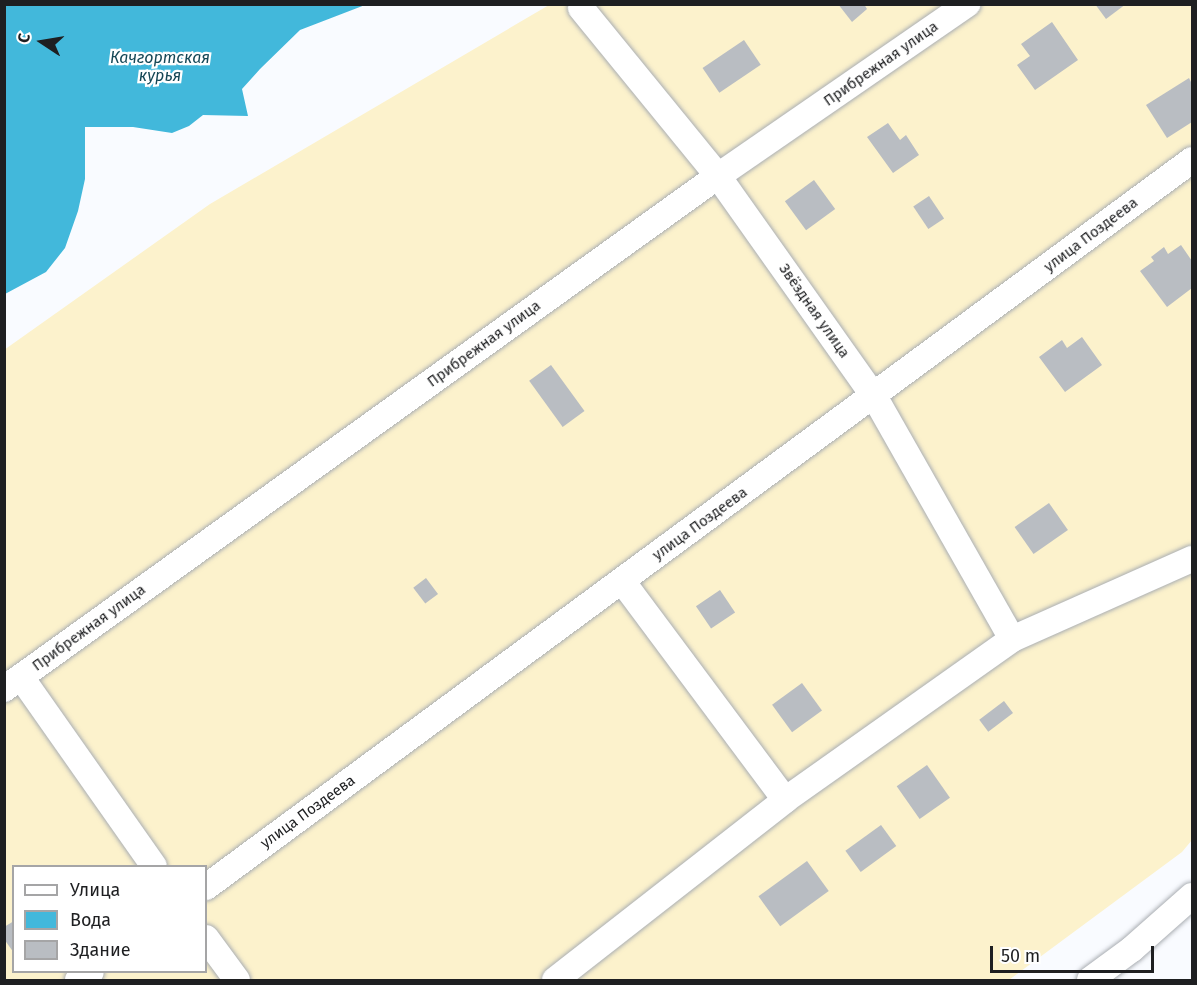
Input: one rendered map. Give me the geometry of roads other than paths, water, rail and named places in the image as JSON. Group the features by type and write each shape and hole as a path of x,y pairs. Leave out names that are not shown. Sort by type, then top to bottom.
{"street":[{"name":"Прибрежная улица","path":"13,683 718,176 967,4"},
{"name":"Звёздная улица","path":"581,8 718,176 874,396 1012,639"},
{"name":"улица Поздеева","path":"207,886 1192,160"},
{"path":"555,981 785,800 1012,639 1192,559"},
{"path":"622,581 785,800"},
{"path":"13,683 152,865"},
{"path":"1090,981 1132,949 1192,896"},
{"path":"207,939 237,981"}],"water":[{"name":"Качгортская курья","path":"5,4 365,5 300,30 242,89 248,116 203,115 189,126 172,133 133,127 85,127 85,179 78,211 65,248 46,272 5,294"}]}
